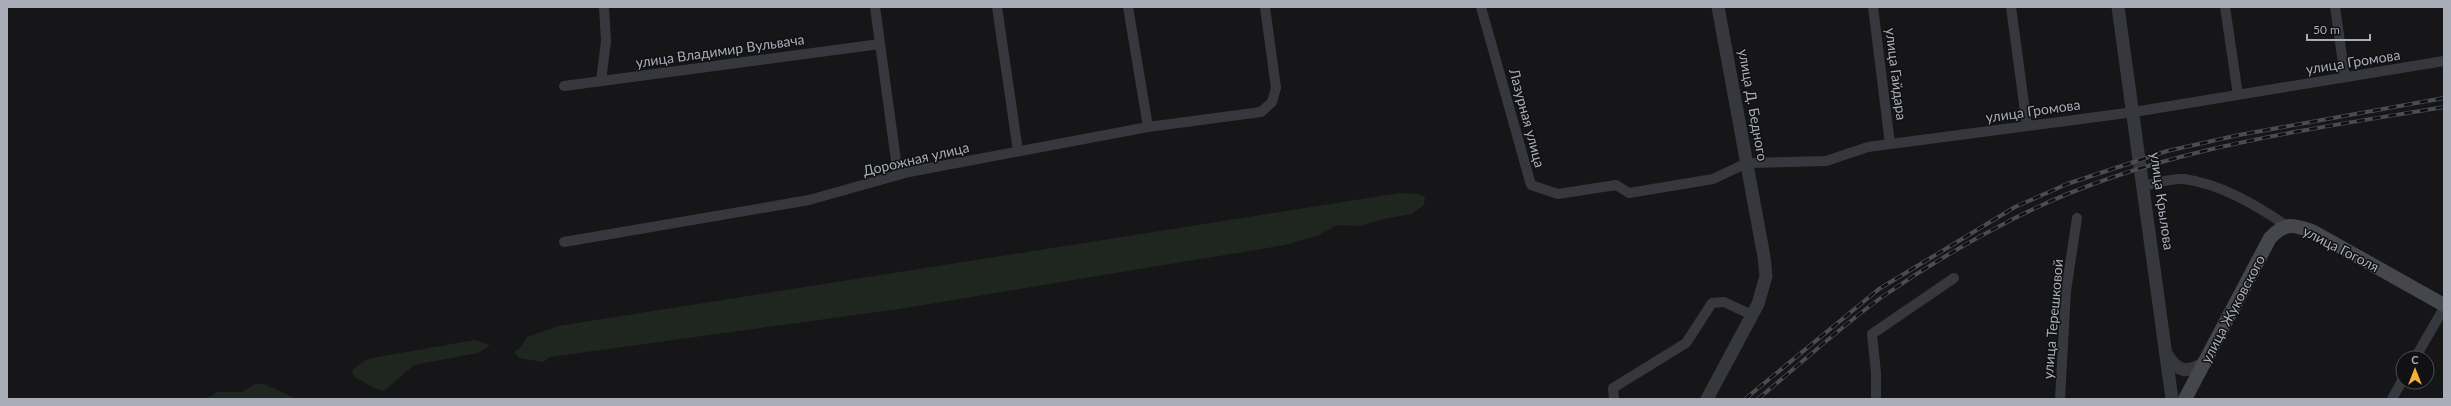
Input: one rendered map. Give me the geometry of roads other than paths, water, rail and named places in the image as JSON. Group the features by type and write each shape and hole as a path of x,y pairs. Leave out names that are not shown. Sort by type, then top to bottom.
{"main road":[{"name":"улица Гоголя","path":"2287,226 2303,227 2328,239 2444,306"},
{"name":"улица Жуковского","path":"2186,399 2270,238 2280,228 2287,226"}],"street":[{"path":"601,81 606,41 604,7"},
{"path":"875,7 898,175"},
{"path":"997,7 1018,151"},
{"path":"1128,7 1148,127"},
{"name":"Дорожная улица","path":"564,242 809,200 898,175 1018,151 1148,127 1261,112 1272,102 1276,88 1265,7"},
{"name":"Лазурная улица","path":"1481,7 1531,185 1558,194 1616,185 1629,193"},
{"name":"улица Д. Бедного","path":"1707,399 1758,304 1766,276 1764,257 1718,7"},
{"name":"улица Гайдара","path":"1873,7 1890,144"},
{"path":"2010,7 2027,126"},
{"name":"улица Крылова","path":"2118,7 2134,112 2172,399"},
{"path":"2225,7 2238,95"},
{"path":"2335,7 2345,77"},
{"name":"улица Владимир Вульвача","path":"564,86 880,44"},
{"name":"улица Громова","path":"1629,193 1713,179 1747,162 1826,161 1868,147 2134,112 2444,61"},
{"name":"улица Гоголя","path":"2144,186 2183,179 2205,184 2252,203 2287,226"},
{"name":"улица Терешковой","path":"2060,399 2066,291 2077,218"},
{"path":"1876,399 1876,373 1872,334 1954,278"},
{"path":"1614,399 1613,388 1686,343 1712,304 1724,302 1752,315"},
{"path":"2419,350 2444,306"},
{"path":"2166,354 2173,365 2183,370 2193,370 2205,363"},
{"path":"2392,399 2397,390"}],"railway":[{"path":"1745,399 1879,289 2015,207 2067,184 2167,151 2239,135 2444,98"},
{"path":"1758,399 1850,321 1898,286 1982,235 2067,194 2119,175 2172,159 2226,146 2335,125 2444,107"}]}
